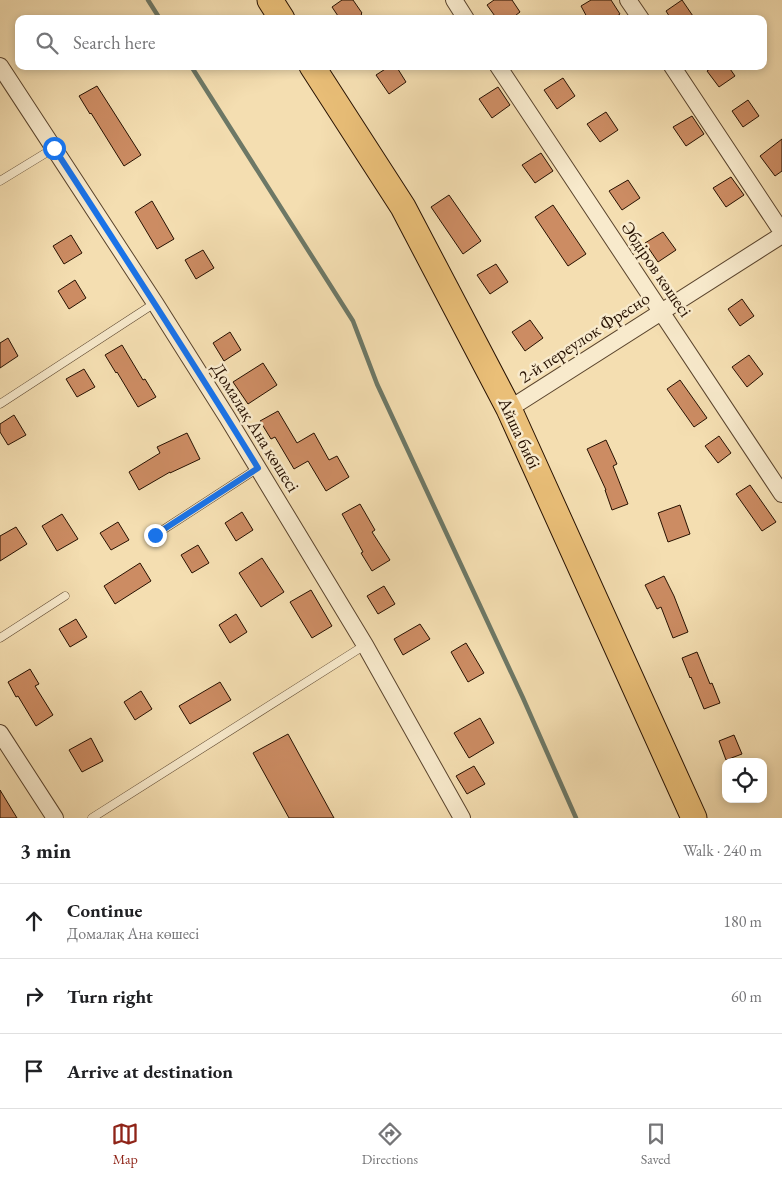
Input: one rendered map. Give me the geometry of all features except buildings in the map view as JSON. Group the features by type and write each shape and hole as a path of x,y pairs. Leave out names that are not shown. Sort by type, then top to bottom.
{"main road":[{"path":"270,0 279,15"},
{"name":"Айша бибі","path":"315,70 402,207 510,409 694,818"}],"street":[{"path":"454,0 463,15"},
{"path":"628,0 638,15"},
{"name":"Домалақ Ана көшесі","path":"0,66 227,417 365,646 462,818"},
{"name":"Әбдіров көшесі","path":"501,70 782,494"},
{"path":"675,70 782,233"},
{"name":"2-й переулок Фресно","path":"510,409 782,233"},
{"path":"0,733 55,818"}],"lane":[{"path":"0,181 54,148"},
{"path":"0,404 155,303"},
{"path":"155,535 258,468"},
{"path":"0,638 65,596"},
{"path":"92,818 365,646"}],"waterway":[{"path":"148,0 157,15"},
{"path":"194,70 353,321 377,384 523,698 576,818"}],"route":[{"path":"54,148 155,303 258,468 155,535"}]}
